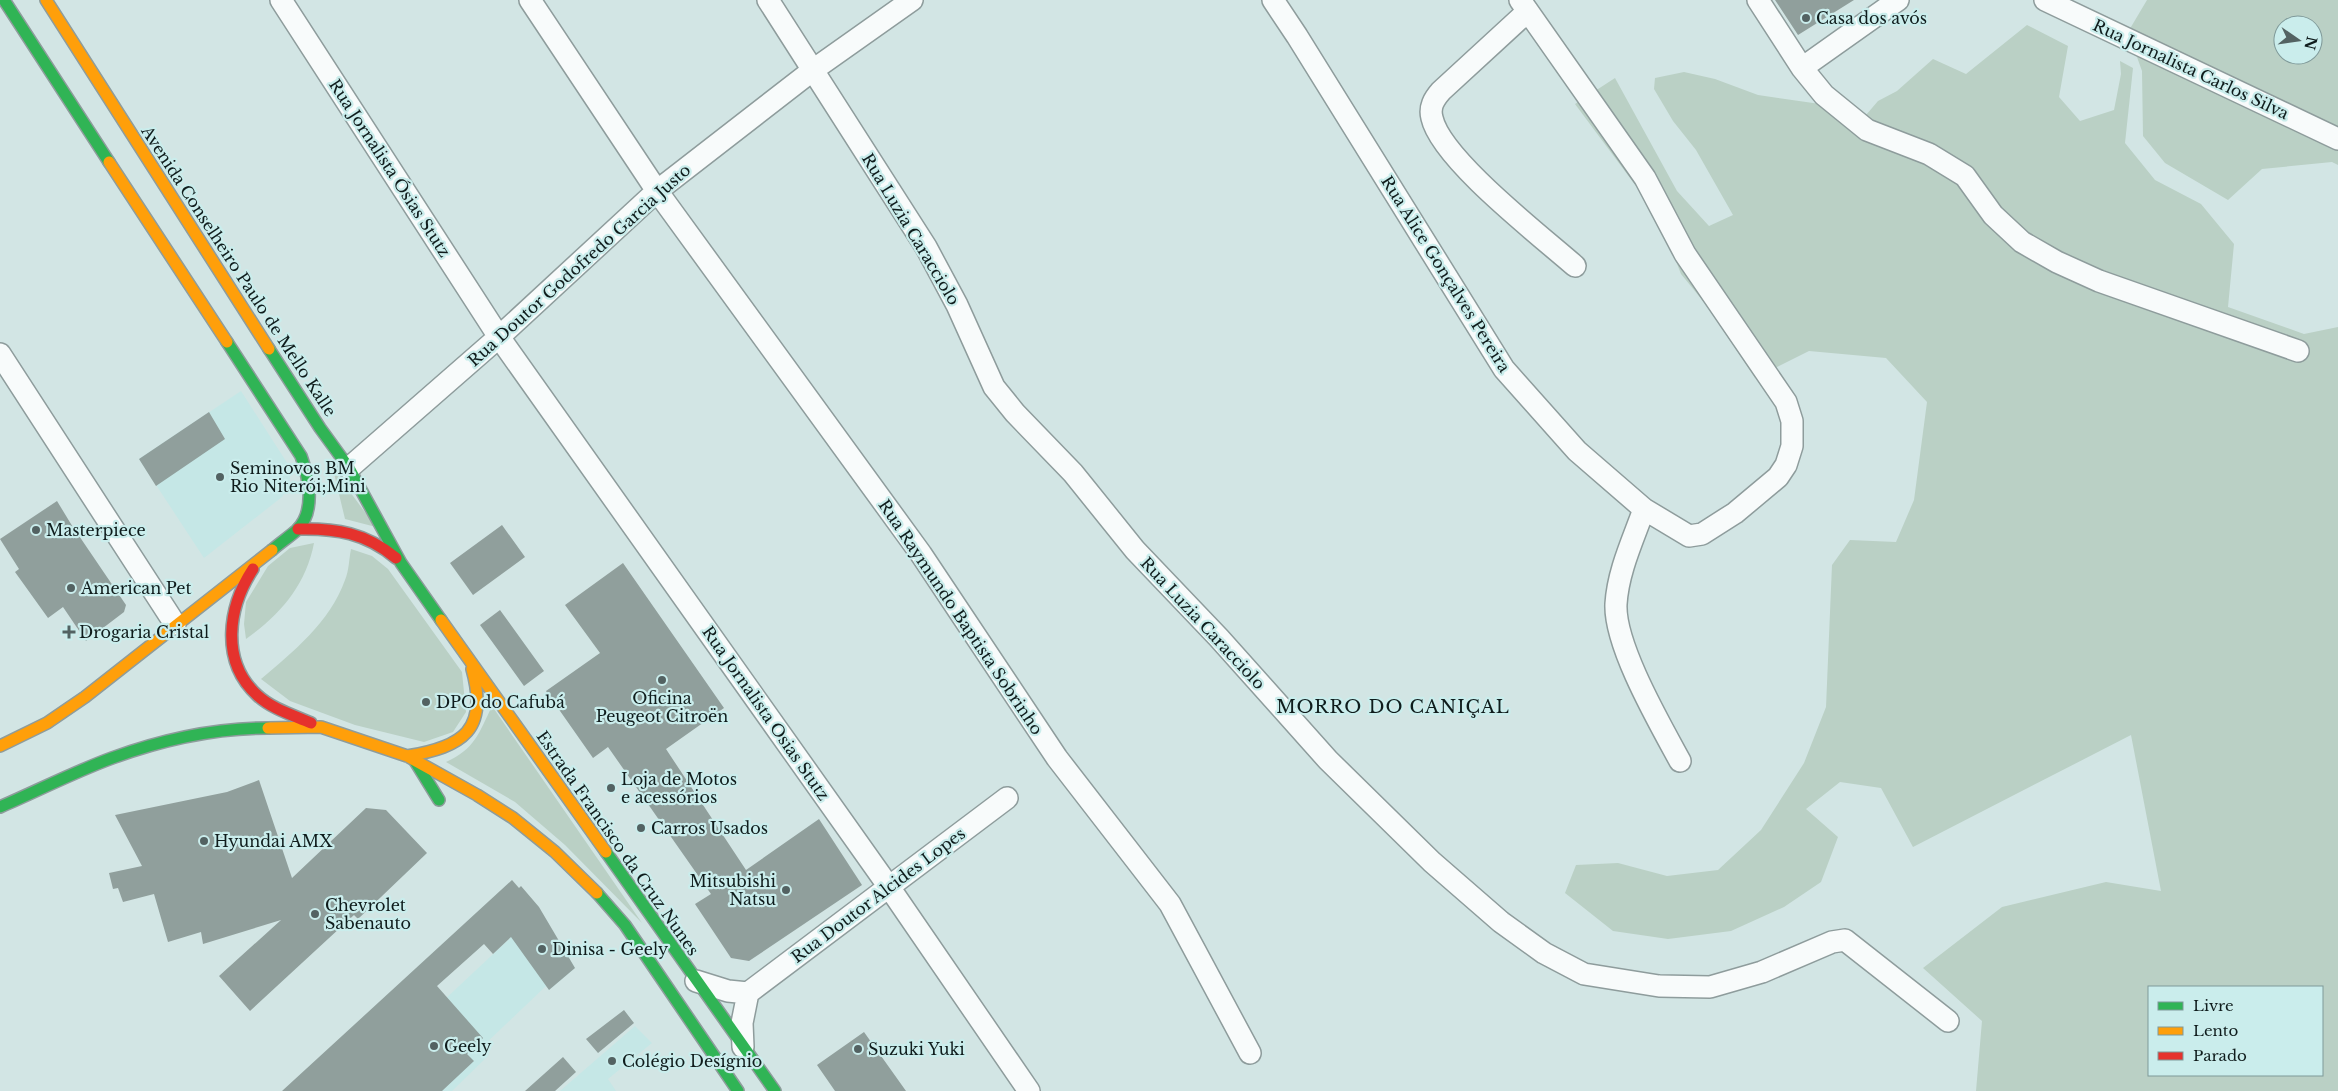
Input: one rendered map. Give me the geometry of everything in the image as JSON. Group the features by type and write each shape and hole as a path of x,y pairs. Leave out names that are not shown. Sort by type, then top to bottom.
{"main road":[{"path":"1,744 47,723 85,697 175,624 298,529 305,519 309,507 310,490 308,472 301,456 4,0"},
{"name":"Avenida Conselheiro Paulo de Mello Kalle","path":"46,0 320,428 349,468 401,563"},
{"path":"298,529 338,529 358,534 385,548 401,563"},
{"path":"261,558 246,577 236,598 230,629 234,656 244,677 256,695 281,710 321,727 411,758 477,795 512,818 555,852 595,890 625,925 738,1091"},
{"name":"Estrada Francisco da Cruz Nunes","path":"401,563 775,1091"},
{"path":"411,758 441,750 459,741 468,732 476,715 479,698 470,660"},
{"path":"0,807 112,758 176,740 243,728 321,727"},
{"path":"411,758 439,800"}],"street":[{"name":"Rua Jornalista Ósias Stutz","path":"281,0 500,337"},
{"name":"Rua Raymundo Baptista Sobrinho","path":"530,0 657,191 920,554 1057,758 1170,904 1250,1053"},
{"path":"768,0 813,70"},
{"name":"Rua Doutor Godofredo Garcia Justo","path":"349,468 500,337 657,191 813,70 912,0"},
{"name":"Rua Alice Gonçalves Pereira","path":"1273,0 1504,369 1577,451 1644,509 1689,536 1702,534 1735,512 1778,477 1786,465 1792,446 1792,421 1786,402 1685,254 1646,178 1524,6"},
{"path":"1758,0 1802,68 1824,95 1867,130 1929,154 1965,176 1993,215 2022,242 2057,262 2099,281 2298,351"},
{"path":"1802,68 1898,0"},
{"name":"Rua Jornalista Carlos Silva","path":"2045,0 2338,139"},
{"path":"1524,6 1434,99 1431,107 1432,118 1448,150 1491,192 1575,266"},
{"name":"Rua Luzia Caracciolo","path":"813,70 935,263 958,305 994,387 1015,414 1073,473 1135,550 1219,638 1328,760 1432,862 1501,922 1544,953 1584,974 1659,986 1710,986 1762,972 1832,942 1845,940 1948,1020"},
{"name":"Rua Jornalista Osias Stutz","path":"500,337 889,887 1029,1091"},
{"path":"0,354 175,624"},
{"path":"1644,509 1622,571 1616,605 1620,631 1643,690 1680,761"},
{"name":"Rua Doutor Alcides Lopes","path":"748,993 1007,798"},
{"path":"696,981 728,992 748,993 742,1022 743,1047"}],"shaded area":[{"name":"Seminovos BM Rio Niterói;Mini","path":"241,391 291,469 289,486 282,497 204,558 139,459"},
{"path":"540,910 575,968 549,990 546,986 482,1047 489,1055 452,1091 342,1091 410,1032"},
{"name":"Colégio Desígnio","path":"635,1026 652,1043 608,1079 616,1091 560,1091"}],"green space":[{"path":"2147,0 2338,0 2338,165 2332,162 2262,169 2228,200 2165,163 2143,136 2142,71 2128,32"},
{"path":"2027,25 2068,46 2059,97 2080,121 2114,110 2121,74 2120,61 2133,68 2125,143 2155,180 2201,204 2234,244 2228,307 2304,334 2338,327 2338,1091 1976,1091 1982,1021 1923,968 2002,907 2106,882 2161,891 2131,735 1913,847 1881,788 1840,782 1806,809 1838,837 1821,882 1784,907 1731,931 1668,939 1613,931 1565,893 1576,865 1618,863 1667,876 1718,870 1761,830 1804,763 1826,707 1832,565 1850,540 1896,542 1914,500 1927,402 1886,358 1809,351 1755,378 1707,306 1681,274 1659,217 1575,104 1615,78 1677,191 1709,226 1733,215 1696,150 1673,121 1654,89 1655,78 1684,72 1715,79 1758,95 1820,104 1843,122 1866,115 1878,101 1897,91 1933,59 1966,74"},
{"path":"333,469 376,527 345,519"},
{"path":"314,543 305,572 290,598 270,620 246,639 244,624 246,602 268,566 290,548"},
{"path":"351,549 372,556 388,569 462,672 466,712 453,732 424,742 355,725 290,701 261,679 298,647 330,609 346,576"},
{"path":"492,706 642,923 565,845 515,802 446,762 464,752 470,746"}],"building":[{"name":"Casa dos avós","path":"1775,0 1854,0 1798,35"},
{"path":"209,412 225,439 156,486 139,459"},
{"name":"American Pet","path":"57,501 126,605 124,612 86,641 63,607 48,618 15,572 19,569 0,539"},
{"path":"502,525 525,557 473,595 450,563"},
{"path":"623,563 724,708 666,749 746,870 819,819 862,885 749,961 731,958 695,904 711,894 608,747 593,758 546,691 600,653 565,605"},
{"path":"500,610 544,671 524,686 480,625"},
{"path":"259,780 292,878 366,808 386,810 427,853 358,919 354,915 250,1011 219,976 281,920 203,944 201,932 168,942 154,894 123,902 118,888 113,889 109,873 142,866 115,815 227,792"},
{"path":"512,880 519,888 521,886 539,907 575,968 549,990 511,937 493,954 484,944 437,986 483,1038 467,1054 474,1061 442,1091 282,1091"},
{"path":"624,1010 634,1023 598,1053 586,1039"},
{"name":"Suzuki Yuki","path":"864,1032 906,1091 835,1091 817,1065"},
{"path":"563,1057 576,1072 555,1091 525,1091"}],"traffic: fast":[{"path":"4,0 109,162"},
{"path":"227,342 301,456 306,474 309,494 307,514 297,530 272,550"},
{"path":"269,349 320,428 349,468 401,563 441,620"},
{"path":"0,807 98,763 150,746 189,736 229,730 268,728"},
{"path":"415,761 439,800"},
{"path":"606,852 775,1091"},
{"path":"597,893 625,925 738,1091"}],"traffic: slow":[{"path":"46,0 269,349"},
{"path":"109,162 227,342"},
{"path":"0,746 47,723 85,697 272,550"},
{"path":"441,620 606,852"},
{"path":"407,756 443,747 457,741 467,732 474,721 477,707 472,669"},
{"path":"268,728 321,727 407,756 477,795 513,818 555,852 597,893"}],"traffic: jam":[{"path":"298,529 338,531 350,534 373,543 396,558"},
{"path":"253,569 244,584 234,617 232,634 237,666 245,681 263,700 311,723"}],"place":[{"name":"Casa dos avós","path":"1806,18"},
{"name":"Seminovos BM Rio Niterói;Mini","path":"220,477"},
{"name":"Masterpiece","path":"36,530"},
{"name":"American Pet","path":"71,588"},
{"name":"Drogaria Cristal","path":"69,632"},
{"name":"Oficina Peugeot Citroën","path":"662,680"},
{"name":"DPO do Cafubá","path":"426,702"},
{"name":"Loja de Motos e acessórios","path":"611,788"},
{"name":"Carros Usados","path":"641,828"},
{"name":"Hyundai AMX","path":"204,841"},
{"name":"Mitsubishi Natsu","path":"786,890"},
{"name":"Chevrolet Sabenauto","path":"315,914"},
{"name":"Dinisa - Geely","path":"542,949"},
{"name":"Geely","path":"434,1046"},
{"name":"Suzuki Yuki","path":"858,1049"},
{"name":"Colégio Desígnio","path":"612,1061"}],"district":[{"name":"MORRO DO CANIÇAL","path":"1393,707"}]}
